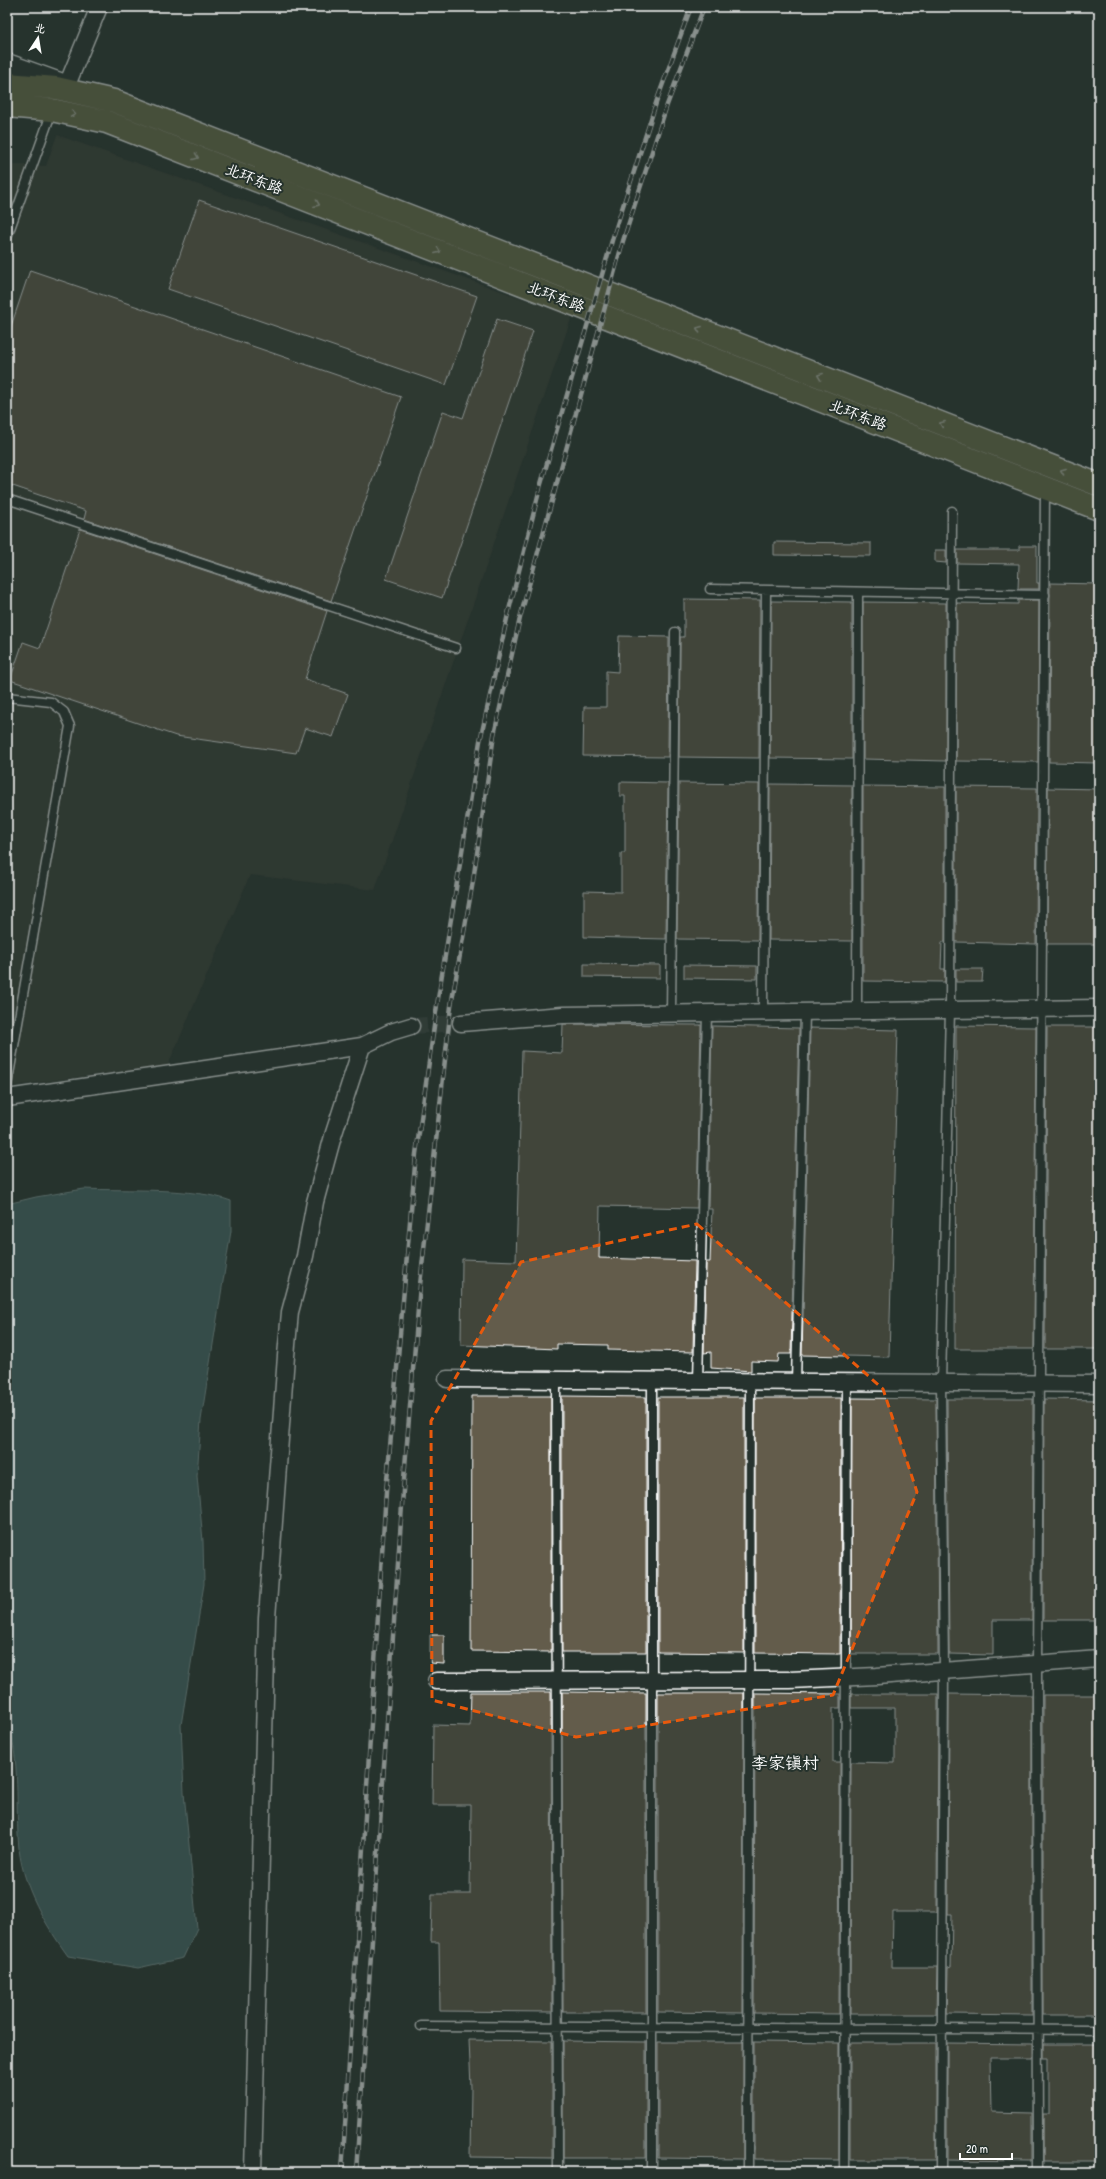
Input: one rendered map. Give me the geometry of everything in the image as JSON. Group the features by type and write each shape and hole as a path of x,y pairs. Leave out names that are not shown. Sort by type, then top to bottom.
{"main road":[{"name":"北环东路","path":"7,84 56,88 95,95 114,101 1099,485"},
{"name":"北环东路","path":"7,106 52,110 107,122 1099,509"}],"street":[{"path":"67,85 99,7"},
{"path":"7,64 95,95"},
{"path":"461,1023 563,1015 1099,1008"},
{"path":"7,1098 362,1046 391,1032 411,1026"},
{"path":"253,2172 267,1618 287,1341 290,1312 305,1256 315,1202 333,1136 362,1046"},
{"path":"447,1379 1099,1384"},
{"path":"436,1681 749,1680 846,1677 1099,1659"}],"lane":[{"path":"7,238 52,110"},
{"path":"1038,2172 1036,1664 1045,488"},
{"path":"7,499 456,648"},
{"path":"940,2172 944,1670 941,1383 950,1010 952,511"},
{"path":"710,589 1045,595"},
{"path":"763,1013 766,590"},
{"path":"857,1012 858,592"},
{"path":"671,1014 675,632"},
{"path":"7,697 51,702 64,712 70,726 7,1086"},
{"path":"698,1381 707,1013"},
{"path":"796,1382 805,1013"},
{"path":"556,1380 558,2172"},
{"path":"652,1381 652,2172"},
{"path":"748,2172 750,1381"},
{"path":"844,2172 847,1382"},
{"path":"421,2026 1099,2030"}],"highlighted area":[{"path":"697,1224 883,1389 917,1492 833,1695 576,1737 432,1700 431,1421 521,1262"}],"shaded area":[{"path":"57,135 572,316 375,890 250,875 168,1065 7,1087 7,164 46,166"}],"water":[{"path":"84,1189 159,1190 198,1194 231,1201 231,1231 201,1420 197,1476 203,1541 204,1584 181,1725 184,1793 197,1928 183,1958 138,1968 68,1956 51,1931 37,1906 26,1878 19,1849 16,1767 7,1719 7,1204 36,1197"}],"building":[{"path":"199,200 477,296 446,385 168,289"},
{"path":"30,270 401,397 331,601 84,519 86,511 7,484 7,338"},
{"path":"497,319 533,331 442,598 386,579 443,411 463,418"},
{"path":"80,529 327,611 305,679 348,694 333,737 305,728 296,753 176,736 10,680 23,642 40,648"},
{"path":"774,542 871,543 871,556 774,555"},
{"path":"1019,546 1037,546 1037,583 1039,583 1039,589 1018,589 1019,564 957,563 957,550 1019,550"},
{"path":"935,550 946,550 946,563 935,562"},
{"path":"1050,583 1099,584 1099,763 1049,762"},
{"path":"684,599 760,600 759,758 679,757 680,637 684,637"},
{"path":"1018,600 1039,600 1038,762 956,761 957,603 1018,604"},
{"path":"771,601 852,602 852,759 770,758"},
{"path":"863,602 946,603 946,761 863,759"},
{"path":"619,636 669,637 668,757 583,756 584,707 606,707 606,671 618,672"},
{"path":"620,782 668,783 666,939 584,937 584,891 621,892 621,853 625,853 625,796 620,796"},
{"path":"679,783 759,784 758,940 677,939"},
{"path":"770,784 852,785 852,941 769,940"},
{"path":"863,786 945,787 945,942 942,942 941,969 945,969 945,982 863,981"},
{"path":"956,787 1037,788 1036,944 956,942"},
{"path":"1048,788 1099,789 1099,944 1047,944"},
{"path":"584,964 660,965 660,978 584,977"},
{"path":"684,965 757,966 757,979 684,978"},
{"path":"956,969 983,969 982,982 956,982"},
{"path":"563,1024 701,1025 697,1208 600,1206 599,1258 695,1261 693,1352 608,1350 608,1345 557,1344 557,1349 461,1345 462,1259 516,1261 522,1051 562,1053"},
{"path":"712,1026 799,1028 791,1354 779,1354 778,1362 751,1361 751,1371 711,1368 711,1352 704,1353 706,1262 710,1262 712,1209 708,1209"},
{"path":"956,1026 1036,1027 1034,1349 955,1349"},
{"path":"1047,1027 1099,1027 1099,1349 1045,1349"},
{"path":"810,1028 898,1030 889,1357 802,1355"},
{"path":"472,1396 551,1396 551,1652 471,1651"},
{"path":"562,1396 646,1397 646,1652 562,1652"},
{"path":"658,1397 744,1397 744,1653 658,1652"},
{"path":"755,1398 841,1398 840,1654 755,1653"},
{"path":"852,1398 936,1399 938,1654 851,1654"},
{"path":"947,1399 1033,1399 1032,1620 993,1620 993,1655 949,1654"},
{"path":"1044,1399 1099,1400 1099,1620 1043,1620"},
{"path":"430,1635 444,1635 444,1664 430,1663"},
{"path":"471,1692 551,1692 552,2012 440,2011 439,1942 431,1942 432,1894 470,1894 471,1805 432,1805 433,1725 470,1726"},
{"path":"562,1692 646,1693 646,2012 563,2012"},
{"path":"658,1693 744,1693 743,2013 658,2012"},
{"path":"755,1693 840,1694 840,1708 833,1708 833,1762 840,1762 839,2014 754,2013"},
{"path":"851,1694 938,1694 937,1912 893,1912 892,1967 937,1967 936,2014 850,2014 851,1762 895,1763 895,1708 851,1708"},
{"path":"949,1694 1032,1695 1032,2015 947,2014 948,1968 951,1967 952,1914 948,1914"},
{"path":"1043,1695 1098,1695 1099,1948 1096,1948 1096,2001 1098,2001 1099,2015 1043,2015"},
{"path":"469,2040 552,2041 552,2158 470,2157 471,2088"},
{"path":"563,2041 646,2042 646,2158 563,2158"},
{"path":"658,2042 743,2042 743,2159 658,2158"},
{"path":"754,2042 839,2043 839,2160 754,2159"},
{"path":"850,2043 936,2043 936,2160 850,2160"},
{"path":"947,2043 1032,2044 1032,2058 990,2058 991,2112 1032,2113 1032,2161 947,2160"},
{"path":"1043,2044 1097,2044 1098,2161 1043,2161 1043,2113 1048,2113 1048,2058 1043,2058"}],"tunnel":[{"path":"411,1026 461,1023"}],"railway":[{"path":"342,2172 386,1492 416,1154 437,1005 480,741 508,614 541,484 613,237 657,100 691,7"},
{"path":"356,2172 403,1491 420,1285 451,1006 473,881 494,735 520,618 623,241 667,105 704,7"}],"district":[{"name":"李家镇村","path":"785,1763"}]}
